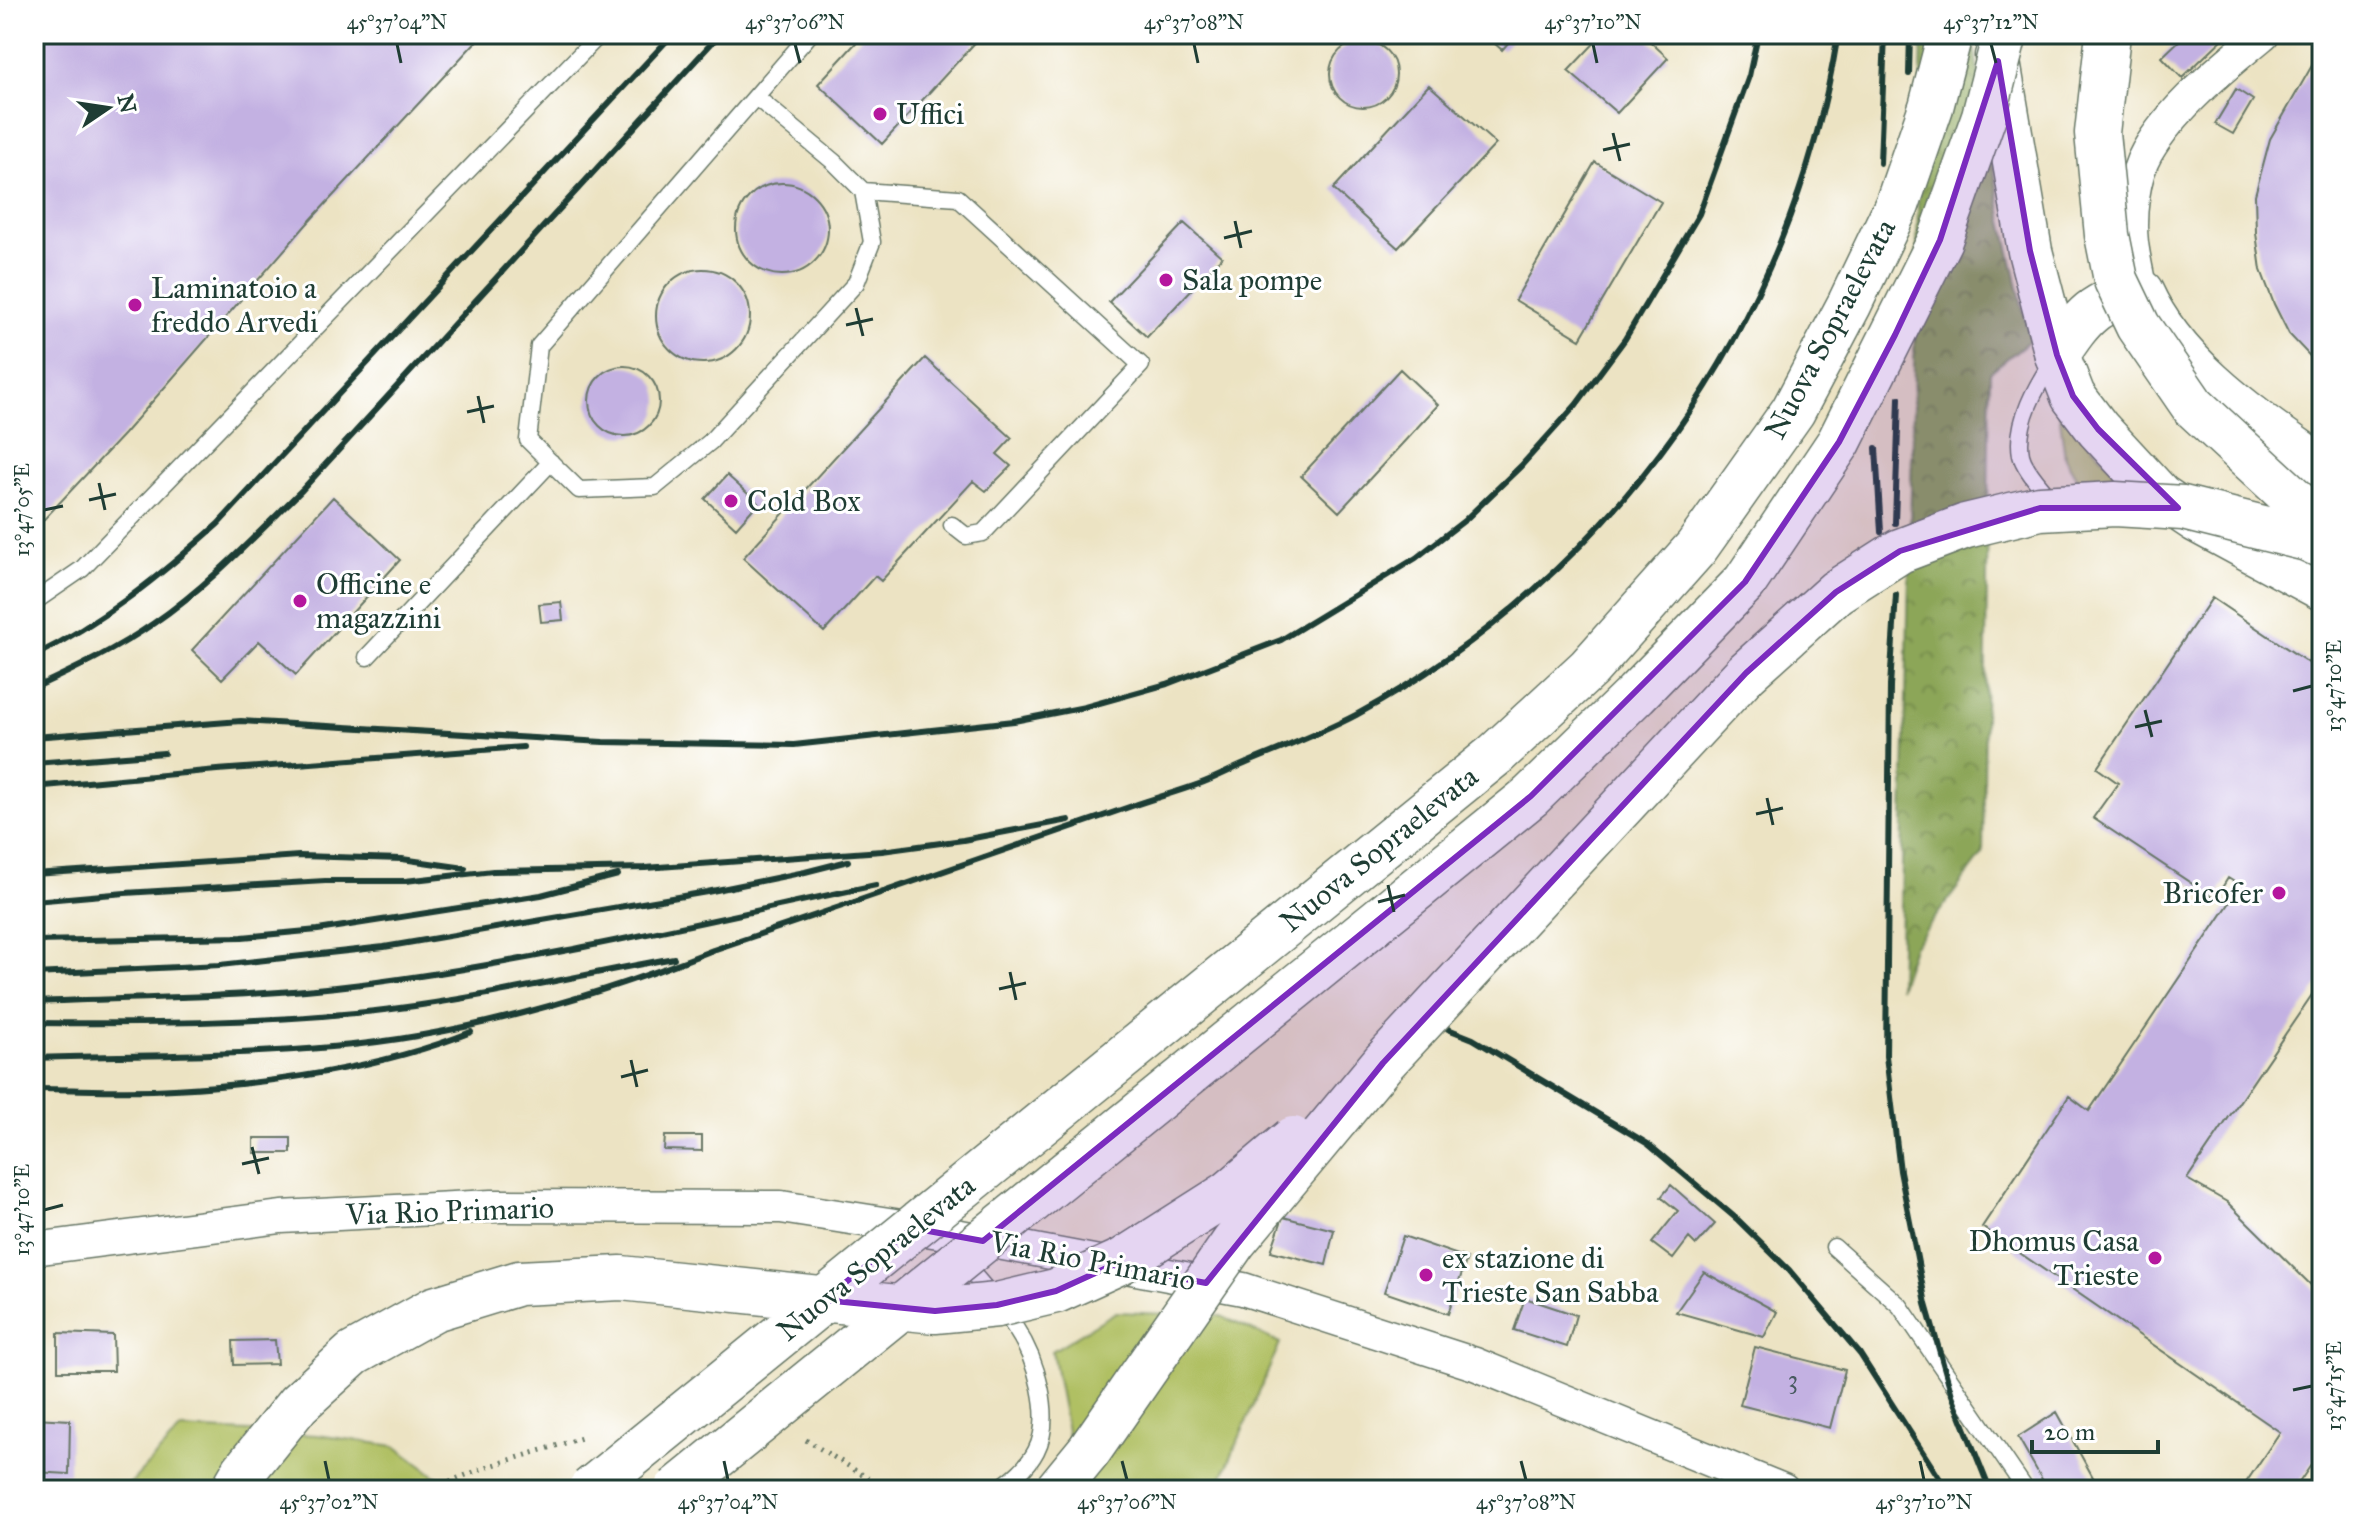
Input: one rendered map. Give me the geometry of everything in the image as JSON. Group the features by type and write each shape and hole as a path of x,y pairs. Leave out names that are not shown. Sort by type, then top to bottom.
{"main road":[{"name":"Nuova Sopraelevata","path":"590,1490 1495,755 1589,668 1696,548 1793,411 1897,205 1931,107 1950,34"},
{"path":"1994,34 2030,251 2057,355 2073,396 2098,429 2160,496 2196,520 2322,588"},
{"name":"Nuova Sopraelevata","path":"676,1490 1531,796 1745,582 1839,442 1934,253 1984,116 2005,34"},
{"path":"2108,34 2097,133 2107,235 2116,280 2138,326 2193,406 2322,525"},
{"path":"2057,355 2089,312 2113,297 2141,292 2151,315 2174,345 2208,379 2239,408 2322,468"},
{"path":"1057,1490 1089,1451 1234,1242 1383,1063 1746,673 1836,592 1900,551 1966,526 2040,508 2115,504 2183,508 2307,539 2322,546"},
{"path":"233,1490 244,1471 298,1404 353,1354 434,1309 519,1283 621,1278 935,1311 997,1305 1056,1291 1122,1261 1229,1193 1383,1063"}],"street":[{"path":"2141,292 2132,241 2134,195 2145,155 2165,126 2263,34"},
{"name":"Via Rio Primario","path":"34,1249 281,1217 491,1206 781,1207 939,1232 1243,1289 1475,1364 1783,1490"}],"lane":[{"path":"34,602 82,569 600,34"},
{"path":"756,97 834,162 863,191 872,242 856,283 710,442 655,487 579,490 528,440 539,346 810,34"},
{"path":"863,191 958,198 1141,365 983,533 966,536 952,525"},
{"path":"2057,355 2031,395 2022,435 2021,456 2042,488 2066,514 2094,524"},
{"path":"367,657 551,462"},
{"path":"2132,522 2196,520"},
{"path":"939,1232 1016,1329 1038,1375 1043,1418 1037,1450 1017,1476 997,1490"},
{"path":"1834,1247 1900,1306 2026,1490"}],"highlighted area":[{"path":"1998,61 2030,251 2057,355 2073,396 2098,429 2178,508 2040,508 1900,551 1836,592 1746,673 1383,1063 1206,1283 1113,1265 1056,1291 997,1305 935,1311 824,1300 912,1228 983,1241 1531,796 1745,582 1839,442 1895,335 1940,240"}],"green space":[{"path":"1922,34 1972,34 2002,217 2030,340 1990,372 1983,854 1913,947 1899,988"},
{"path":"2059,411 2154,512 2083,489 2065,458"},
{"path":"1116,1312 1221,1316 1280,1343 1217,1490 1078,1490 1052,1351"},
{"path":"181,1429 317,1435 395,1446 454,1490 34,1490 34,1483 127,1487"}],"building":[{"name":"Laminatoio a freddo Arvedi","path":"34,34 483,34 306,225 124,434 34,530"},
{"name":"Uffici","path":"864,34 983,34 882,144 818,84"},
{"path":"1484,34 1516,34 1502,50"},
{"path":"1603,34 1642,34 1668,58 1617,113 1568,71"},
{"path":"2186,34 2228,34 2182,78 2162,57"},
{"path":"1363,41 1386,51 1396,74 1386,97 1363,107 1340,97 1330,74 1340,51"},
{"path":"2322,48 2322,369 2289,334 2274,304 2261,270 2255,195 2270,139"},
{"path":"1429,85 1496,144 1398,248 1333,189"},
{"path":"2236,89 2253,100 2233,134 2215,124"},
{"path":"1595,162 1661,202 1580,339 1515,300"},
{"path":"773,183 791,183 808,190 821,203 828,229 821,255 808,268 791,275 773,275 756,268 743,255 736,238 736,220 743,203 756,190"},
{"name":"Sala pompe","path":"1184,223 1222,257 1147,337 1109,302"},
{"path":"703,269 721,273 736,283 746,298 750,316 746,334 736,349 721,359 703,363 685,359 670,349 660,334 656,316 660,298 670,283 685,273"},
{"path":"925,358 1012,438 997,454 1011,466 986,491 973,481 881,581 875,576 824,632 743,558"},
{"path":"631,366 653,381 659,401 657,415 649,426 638,434 617,436 599,426 591,415 589,394 599,376 610,368"},
{"path":"1400,369 1438,405 1339,512 1301,476"},
{"name":"Cold Box","path":"727,475 758,503 736,528 705,499"},
{"name":"Officine e magazzini","path":"333,497 400,560 296,675 259,641 222,679 192,650"},
{"path":"2212,598 2322,672 2322,980 2187,1179 2227,1202 2322,1296 2322,1449 2294,1490 2241,1490 2280,1432 1982,1227 2069,1096 2089,1111 2241,886 2228,878 2215,899 2093,818 2118,783 2097,768"},
{"path":"561,602 563,620 541,622 539,604"},
{"path":"665,1136 702,1136 702,1151 664,1150"},
{"path":"254,1138 291,1138 291,1153 254,1153"},
{"path":"1671,1185 1715,1224 1696,1245 1689,1238 1673,1259 1652,1243 1678,1211 1661,1197"},
{"path":"1283,1217 1334,1230 1326,1265 1271,1251"},
{"name":"ex stazione di Trieste San Sabba","path":"1403,1236 1467,1258 1448,1314 1384,1292"},
{"path":"1704,1272 1777,1312 1764,1337 1676,1312"},
{"path":"1525,1298 1576,1315 1567,1347 1514,1330"},
{"path":"58,1333 113,1335 114,1371 58,1371"},
{"path":"275,1340 277,1364 234,1365 233,1341"},
{"path":"1755,1347 1845,1370 1830,1428 1740,1405"},
{"path":"2057,1412 2100,1490 2048,1490 2018,1437"},
{"path":"34,1418 70,1420 69,1474 34,1472"}],"railway":[{"path":"34,656 84,628 130,596 218,524 673,34"},
{"path":"34,688 96,658 140,632 174,609 231,560 302,490 720,34"},
{"path":"34,737 241,721 603,742 794,745 1014,721 1085,707 1167,684 1281,640 1416,558 1465,520 1521,466 1576,405 1625,339 1699,214 1749,76 1758,34"},
{"path":"34,1058 220,1054 331,1047 429,1034 525,1012 621,984 1199,784 1356,715 1449,657 1534,590 1610,514 1676,431 1733,340 1780,243 1815,141 1838,34"},
{"path":"1880,163 1885,34"},
{"path":"1909,74 1910,34"},
{"path":"1895,523 1899,398"},
{"path":"1876,448 1881,532"},
{"path":"1896,595 1890,686 1886,1056 1900,1171 1926,1304 1952,1395 1990,1490"},
{"path":"34,787 523,747"},
{"path":"34,763 164,753"},
{"path":"34,901 325,881 405,881 493,871 645,868 882,851 1069,820"},
{"path":"34,874 299,856 402,859 465,868"},
{"path":"34,974 220,965 384,947 707,892 848,861"},
{"path":"34,941 242,937 318,930 541,895 618,875"},
{"path":"34,1002 239,995 321,989 427,975 556,952 876,885"},
{"path":"34,1023 213,1022 348,1014 463,998 674,958"},
{"path":"1448,1029 1473,1039 1648,1144 1738,1220 1789,1270 1860,1354 1947,1490"},
{"path":"34,1089 157,1090 287,1078 363,1065 437,1045 471,1032"}],"place":[{"name":"Uffici","path":"880,114"},
{"name":"Sala pompe","path":"1166,280"},
{"name":"Laminatoio a freddo Arvedi","path":"135,305"},
{"name":"Cold Box","path":"731,501"},
{"name":"Officine e magazzini","path":"300,601"},
{"name":"Bricofer","path":"2279,893"},
{"name":"Dhomus Casa Trieste","path":"2155,1258"},
{"name":"ex stazione di Trieste San Sabba","path":"1426,1275"}]}
